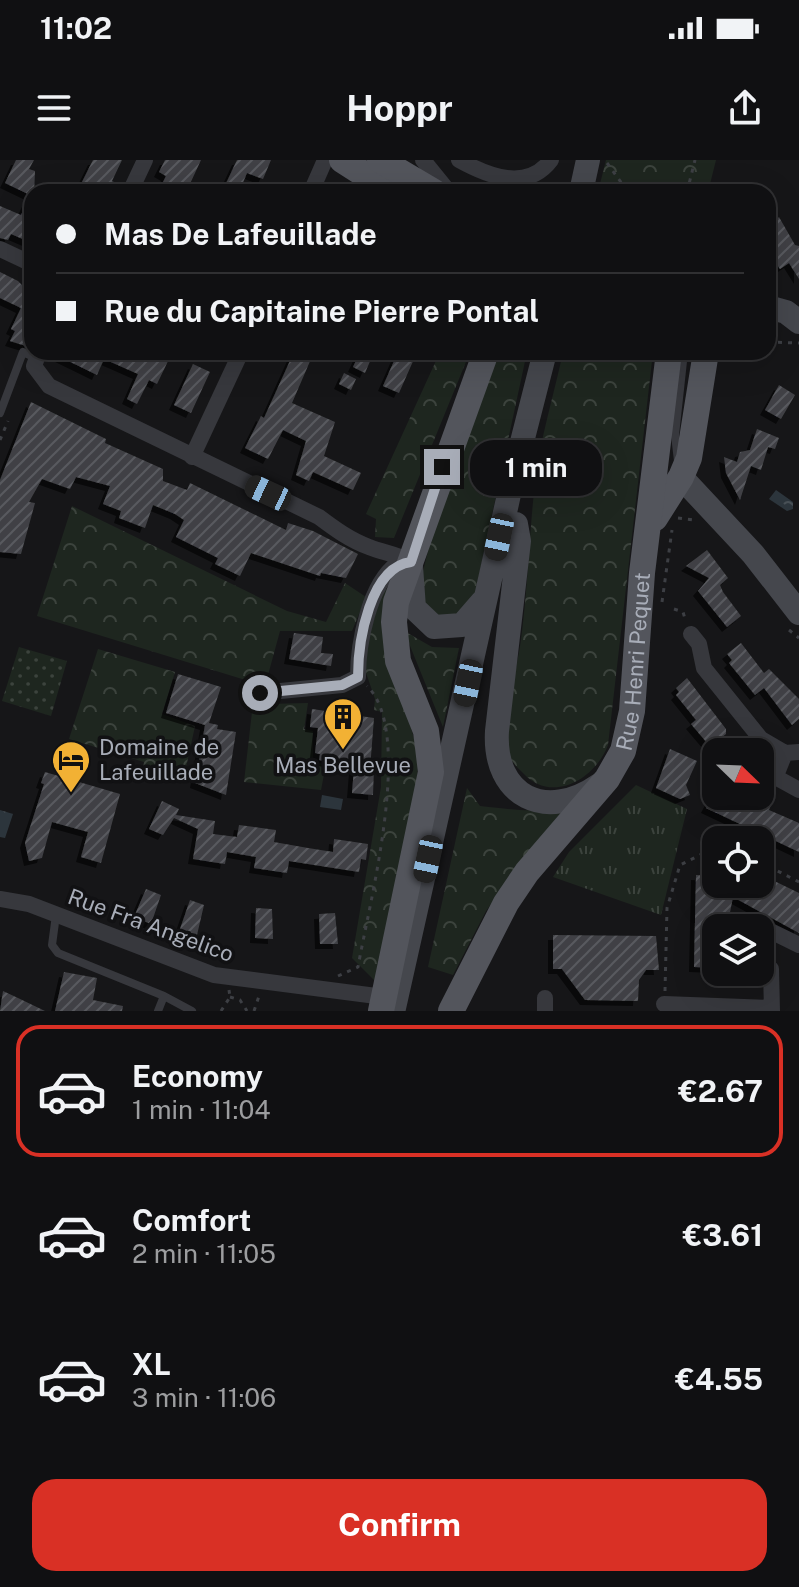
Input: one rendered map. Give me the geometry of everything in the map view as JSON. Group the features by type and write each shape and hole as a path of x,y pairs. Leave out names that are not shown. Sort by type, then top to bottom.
{"main road":[{"path":"342,160 380,184"},
{"path":"380,160 420,184"},
{"path":"583,184 588,160"},
{"path":"776,309 786,312 798,329"},
{"path":"776,326 798,329"},
{"path":"386,1006 431,772 426,731 398,661 396,602 422,522 483,360"},
{"path":"386,1006 543,360"},
{"name":"Rue Henri Pequet","path":"451,1011 506,903 527,872 607,779 629,731 668,360"},
{"name":"Rue Henri Pequet","path":"648,540 655,517 681,477 689,458 705,360"},
{"path":"410,1011 516,524 525,478 529,420"},
{"path":"660,439 671,466 753,554 799,613"},
{"path":"516,524 519,541 497,731 498,761 517,790 550,804 584,795 607,779"},
{"path":"411,562 414,608 434,627 462,625 471,619 487,592"}],"street":[{"path":"134,184 145,160"},
{"path":"314,184 325,160"},
{"path":"423,160 442,184"},
{"path":"459,160 492,177 506,179 537,173 551,160"},
{"path":"0,249 24,260"},
{"path":"192,457 232,360"},
{"path":"37,362 49,386 319,517 347,538 373,549 394,552 411,562"},
{"path":"260,693 342,685 358,677 358,647 380,582 397,564 411,562"},
{"path":"691,634 699,644 704,668 760,738"},
{"path":"774,768 792,752"},
{"path":"774,776 799,790"},
{"name":"Rue Fra Angelico","path":"0,899 56,914 182,965 228,978 341,991 386,1006"},
{"path":"774,933 799,945"},
{"path":"664,1004 772,1010 773,986"}],"lane":[{"path":"0,413 24,353"},
{"path":"681,477 675,435 683,360"},
{"path":"56,914 52,945 58,953 164,996 192,1011"},
{"path":"158,1011 164,996"}],"path":[{"path":"605,160 622,184"},
{"path":"689,184 695,160"},
{"path":"776,339 798,329"},
{"path":"341,991 342,984 333,983 333,978 358,967 390,784 384,709 379,697 358,677"},
{"path":"664,1004 667,908 680,865 702,854"},
{"path":"774,869 799,882"},
{"path":"221,1011 230,997 228,978"},
{"path":"230,997 240,1000 247,1011"}],"green space":[{"path":"606,160 716,160 710,184 600,184"},
{"path":"436,360 467,360 394,538 375,537 376,519 366,514"},
{"path":"492,360 525,360 474,598 458,617 437,621 418,593 442,501"},
{"path":"561,360 652,360 608,745 594,768 572,783 559,787 534,782 523,773 513,762 507,742 523,620 537,467"},
{"path":"72,506 287,611 326,622 345,583 366,597 352,631 280,631 265,686 37,616"},
{"path":"383,588 390,590 406,711 419,755 412,837 376,982 352,958 381,787 382,712 374,710 375,699 362,661"},
{"path":"404,631 432,647 459,648 443,727"},
{"path":"19,647 67,661 51,716 2,701"},
{"path":"98,649 175,672 162,714 195,726 184,777 142,771 144,762 69,739"},
{"path":"308,703 304,729 313,731 313,762 326,764 321,790 244,782 252,712 267,713 269,704"},
{"path":"636,785 687,809 661,915 553,877 569,852"},
{"path":"467,788 480,806 496,808 544,810 585,801 522,860 486,911 453,975 428,967"}],"water":[{"path":"776,490 793,502 793,509 787,511 769,499"},
{"path":"322,795 343,799 341,810 320,807"},
{"path":"0,810 13,814 5,838 0,837"}],"building":[{"path":"16,160 34,160 29,169 35,171 34,184 24,184 24,192 5,183"},
{"path":"93,160 122,160 112,181 116,184 81,184"},
{"path":"165,160 201,160 190,184 168,184 163,182 166,176 159,172"},
{"path":"237,160 271,160 263,179 247,173 242,184 226,184"},
{"path":"0,206 21,215 24,208 24,240 11,234 8,240 0,238"},
{"path":"776,217 779,217 795,245 799,246 799,279 789,263 780,269 776,263"},
{"path":"0,272 24,287 24,345 10,341 15,331 11,329 21,308 0,298"},
{"path":"66,360 104,360 97,375"},
{"path":"106,360 169,360 157,384 149,380 137,404 127,399 138,374"},
{"path":"290,360 311,360 292,403 335,422 324,456 361,473 353,490 313,472 309,481 296,475 306,441 283,430 268,459 245,448 261,416 264,418"},
{"path":"356,360 371,360 365,373 353,367"},
{"path":"394,360 414,360 399,393 383,386"},
{"path":"193,364 210,372 191,413 174,405"},
{"path":"344,373 356,379 351,390 339,384"},
{"path":"779,385 795,395 781,419 765,410"},
{"path":"31,402 106,439 105,443 163,469 163,481 187,490 190,483 286,530 288,523 313,531 358,554 346,578 321,573 320,576 251,553 240,576 215,564 218,558 176,537 184,520 175,514 153,505 145,528 119,518 121,511 103,504 110,486 76,477 70,489 42,479 29,502 35,503 21,554 0,552 0,480"},
{"path":"757,429 779,438 775,449 768,447 761,470 751,466 740,500 726,473 724,457 737,462 740,452 750,450"},
{"path":"707,550 728,578 720,585 741,616 727,627 698,591 709,578 686,566"},
{"path":"294,633 323,637 321,653 333,654 331,666 289,659"},
{"path":"741,643 764,673 769,669 799,699 799,719 792,725 764,688 755,695 729,663 732,660 727,654"},
{"path":"178,674 221,687 209,723 218,725 217,729 236,732 226,795 195,783 205,725 166,713"},
{"path":"687,678 726,729 726,734 721,738 703,738 691,724 696,720 676,695 679,692 676,688"},
{"name":"Mas Bellevue","path":"312,709 374,718 370,769 374,769 373,795 352,793 354,768 319,760 320,754 315,753 318,728 310,727"},
{"path":"670,749 697,761 686,785 690,795 680,799 656,788"},
{"path":"45,772 120,794 101,863 81,857 88,832 52,822 42,858 29,861 25,843"},
{"path":"162,801 179,809 176,815 215,821 213,834 237,837 239,825 276,830 274,842 333,852 334,839 368,844 366,860 361,859 359,872 289,861 287,873 254,868 256,857 227,852 225,864 193,859 198,829 174,818 163,835 149,829"},
{"path":"710,810 769,810 799,823 799,852 774,840 774,826 744,826"},
{"path":"696,875 702,875 702,898 733,898 730,914 702,914 702,967 694,967"},
{"path":"774,881 799,893 799,933 774,919 774,914 764,914 735,898 774,898"},
{"path":"146,889 161,895 151,924 134,917"},
{"path":"190,900 204,905 197,935 180,929"},
{"path":"256,908 272,909 273,939 255,938"},
{"path":"335,913 338,944 320,944 319,914"},
{"path":"553,935 656,936 659,970 646,970 639,980 638,1001 585,1000 562,969 553,969"},
{"path":"64,972 97,978 93,1000 123,1006 122,1011 55,1011"},
{"path":"3,991 18,998 45,1011 0,1011"}],"place":[{"name":"Mas Bellevue","path":"343,751"},
{"name":"Domaine de Lafeuillade","path":"71,794"}],"route":[{"path":"260,693 342,685 358,677 358,647 380,582 386,571 397,564 411,562 442,467"}]}
